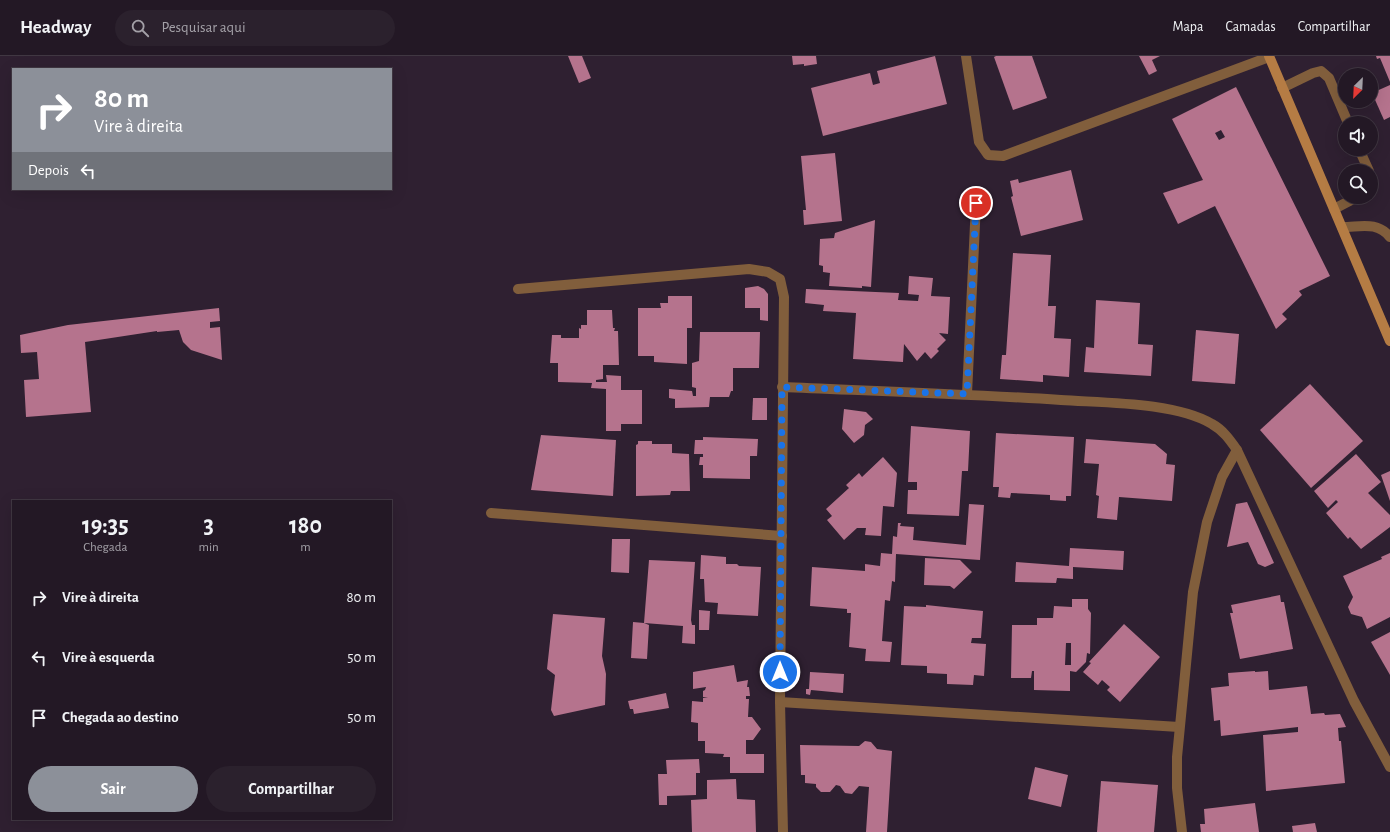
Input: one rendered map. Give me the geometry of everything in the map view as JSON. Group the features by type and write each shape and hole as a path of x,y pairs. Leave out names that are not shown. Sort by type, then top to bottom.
{"street":[{"path":"966,56 979,142 988,155 1003,156 1270,56 1282,88 1390,341"},
{"path":"1282,88 1313,72 1321,71 1329,78 1345,116"},
{"path":"967,394 976,203"},
{"path":"1334,209 1344,204"},
{"path":"1342,227 1374,226 1384,230 1390,237"},
{"path":"518,289 749,270 768,272 780,279 784,297 780,702 783,832"},
{"path":"782,387 967,394 1120,404 1168,410 1190,415 1212,424 1225,433 1237,450 1354,701 1390,767"},
{"path":"1182,832 1177,788 1179,726 1193,592 1207,522 1222,477 1237,450"},
{"path":"491,513 782,536"},
{"path":"780,702 1179,726"}],"building":[{"path":"568,56 582,56 591,78 579,83"},
{"path":"792,56 816,56 817,64 804,66 804,64 793,65"},
{"path":"935,56 947,104 823,136 811,88 870,73 873,85 880,83 877,71"},
{"path":"1032,56 1047,98 1013,110 994,57"},
{"path":"1139,56 1160,56 1152,60 1157,71 1149,75"},
{"path":"1376,56 1390,56 1390,82 1380,58 1377,59"},
{"path":"1390,85 1390,117 1384,120 1378,106 1378,90"},
{"path":"1236,87 1330,276 1299,291 1302,295 1282,314 1287,319 1276,329 1215,206 1178,224 1163,193 1203,180 1172,119","holes":["1221,130 1225,137 1219,140 1215,133"]},
{"path":"835,153 842,221 804,225 803,210 806,210 801,156"},
{"path":"1071,170 1083,220 1021,236 1011,197 1013,196 1010,181 1018,179 1019,183"},
{"path":"875,220 871,287 862,286 862,288 829,286 830,273 823,272 823,266 819,265 820,239 834,238 835,233"},
{"path":"1013,253 1051,255 1048,306 1056,306 1054,338 1071,339 1069,377 1043,375 1043,382 1000,379 1002,355 1006,355"},
{"path":"909,276 933,278 931,296 950,297 948,334 939,333 946,340 937,349 939,351 931,359 925,352 917,361 904,344 903,362 853,359 856,313 823,311 824,305 805,303 806,289 899,293 898,300 918,301 919,295 908,294"},
{"path":"758,286 764,289 768,294 768,321 760,320 760,308 745,308 745,288"},
{"path":"668,296 692,296 692,328 687,328 687,364 654,362 654,356 638,356 638,308 661,308 660,303 668,303"},
{"path":"1096,300 1140,303 1138,344 1153,345 1151,376 1084,372 1086,347 1094,348"},
{"path":"219,308 220,321 210,322 210,328 220,327 222,360 191,350 183,342 179,330 157,331 85,342 91,412 26,417 24,380 39,379 37,352 21,353 20,335 68,325"},
{"path":"587,310 612,310 613,328 615,328 614,331 618,331 619,365 603,365 603,379 596,380 596,382 607,382 606,375 621,376 621,390 642,390 642,424 621,424 621,431 606,431 606,389 591,388 592,383 558,382 558,363 550,363 552,335 561,335 561,338 579,338 579,328 581,329 581,325 587,325"},
{"path":"1196,330 1239,334 1235,384 1192,381"},
{"path":"700,332 760,332 759,368 733,368 733,391 731,391 729,397 710,397 709,407 675,408 675,399 669,398 669,389 692,391 693,396 696,396 696,388 692,387 692,363 699,361"},
{"path":"1310,384 1363,441 1311,488 1260,430"},
{"path":"753,398 767,398 767,420 752,420"},
{"path":"844,409 866,412 873,419 865,425 864,435 854,443 842,429"},
{"path":"911,426 970,431 968,471 962,471 959,516 907,514 908,490 917,490 917,482 908,482"},
{"path":"996,433 1074,437 1071,496 1066,496 1066,501 1050,500 1050,495 1011,493 1010,498 998,497 999,487 993,487"},
{"path":"541,435 616,440 613,496 531,490"},
{"path":"703,437 758,439 757,456 750,456 750,479 703,478 703,465 699,465 700,457 703,457 703,454 694,454 695,440 703,440"},
{"path":"1086,439 1155,444 1167,454 1166,464 1175,465 1172,501 1119,497 1117,520 1097,518 1099,496 1096,495 1099,464 1084,463"},
{"path":"638,441 652,441 652,444 672,444 672,453 689,454 690,491 671,491 670,495 636,496 636,445 638,444"},
{"path":"1356,454 1381,482 1368,493 1390,515 1390,527 1361,549 1350,537 1348,539 1326,513 1338,502 1336,500 1328,508 1314,491"},
{"path":"883,457 897,473 894,507 883,506 881,536 865,535 866,528 857,528 844,540 827,520 832,516 826,509 849,488 846,485 859,473 862,477"},
{"path":"1390,471 1390,501 1381,475"},
{"path":"1247,502 1274,563 1265,567 1258,564 1248,542 1227,547 1236,504"},
{"path":"969,504 984,505 980,560 896,554 895,582 892,581 890,601 885,600 882,641 892,642 890,662 865,661 866,649 849,647 851,613 847,613 847,609 810,606 812,567 865,571 865,564 880,566 881,553 892,554 893,536 897,537 898,523 901,523 900,526 914,527 913,540 966,545"},
{"path":"612,539 630,539 629,573 611,572"},
{"path":"1070,548 1124,551 1123,570 1073,567 1073,579 1057,578 1056,583 1015,582 1016,562 1069,566"},
{"path":"1390,553 1390,617 1367,629 1362,617 1351,614 1348,607 1353,597 1343,576 1382,559 1381,557"},
{"path":"701,555 726,557 726,564 761,567 758,616 717,614 718,603 705,602 704,579 700,579"},
{"path":"925,558 960,560 972,572 954,589 950,586 924,585"},
{"path":"649,560 695,562 691,620 692,625 695,625 695,644 682,643 683,626 644,623"},
{"path":"1280,595 1281,602 1284,602 1293,649 1240,659 1230,613 1233,613 1231,605"},
{"path":"1072,599 1088,599 1088,609 1091,613 1090,654 1087,653 1086,662 1076,672 1070,671 1070,691 1034,690 1034,671 1032,671 1031,678 1011,678 1012,625 1037,625 1037,618 1053,618 1054,606 1072,607","holes":["1066,643 1071,643 1071,665 1065,665"]},
{"path":"926,605 983,611 981,638 972,638 971,643 986,644 984,676 974,675 973,685 947,684 947,674 927,673 927,666 901,665 904,606 926,607"},
{"path":"699,610 710,611 709,630 699,630"},
{"path":"553,614 605,618 602,656 606,674 605,705 554,716 551,710 555,675 547,669"},
{"path":"633,622 649,625 647,659 631,658"},
{"path":"1124,624 1160,657 1120,702 1107,690 1110,687 1102,680 1098,685 1083,672 1091,663 1089,662"},
{"path":"1390,632 1390,675 1371,642"},
{"path":"734,665 737,682 748,680 747,687 749,687 750,696 746,696 746,699 749,699 748,717 752,717 761,729 753,740 746,740 746,754 764,754 764,773 730,773 730,757 723,757 724,754 705,753 705,741 698,741 698,723 691,722 692,701 703,702 703,698 708,698 703,697 703,691 706,687 693,689 693,672"},
{"path":"1268,671 1269,690 1307,686 1311,714 1340,714 1346,727 1338,728 1339,741 1341,741 1345,783 1266,791 1263,735 1298,732 1298,727 1221,736 1220,720 1214,721 1211,688 1229,686 1228,673"},
{"path":"810,672 844,674 843,693 811,690 810,695 806,694 806,689 809,689"},
{"path":"666,693 669,708 634,714 633,709 630,709 628,701"},
{"path":"865,741 871,742 877,749 892,751 887,832 866,832 869,787 859,786 852,794 845,793 840,786 836,785 830,792 821,792 816,787 816,784 805,783 805,775 801,775 800,745 859,746"},
{"path":"699,759 700,773 696,773 696,795 667,796 667,805 659,805 658,774 667,774 666,760"},
{"path":"1035,767 1068,775 1061,807 1028,799"},
{"path":"736,779 737,799 755,800 756,832 692,832 691,800 707,799 707,780"},
{"path":"1101,781 1158,785 1154,832 1097,832"},
{"path":"1255,803 1259,832 1201,832 1200,824 1205,824 1204,809"},
{"path":"1315,823 1317,832 1293,832 1292,826"}],"route":[{"path":"780,672 782,387 967,394 976,203"}]}
